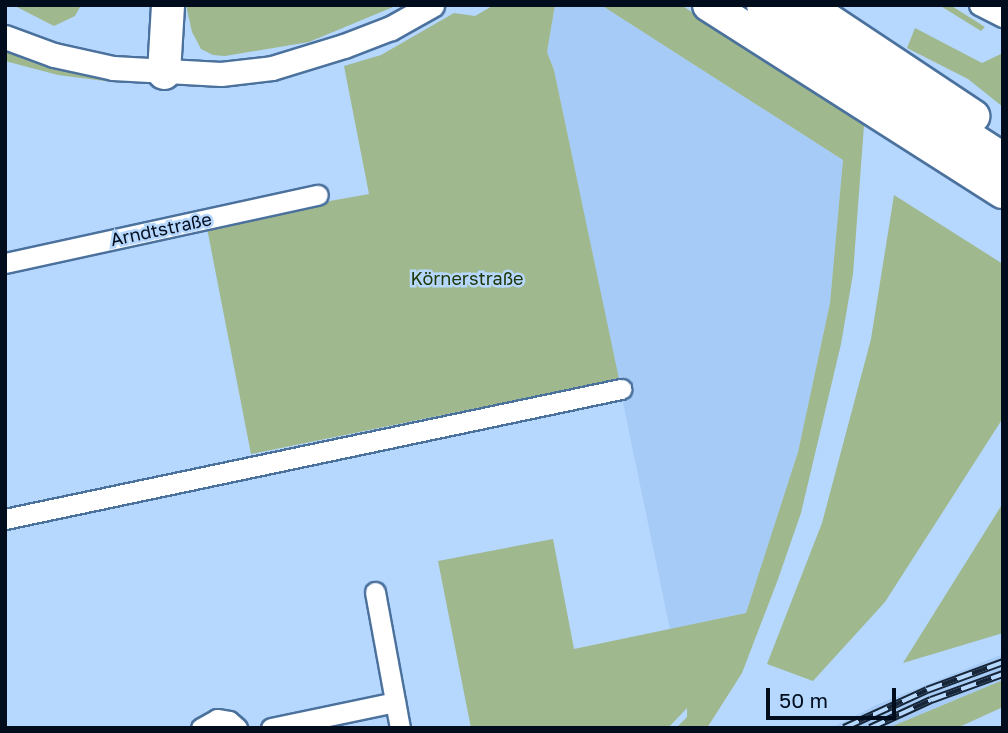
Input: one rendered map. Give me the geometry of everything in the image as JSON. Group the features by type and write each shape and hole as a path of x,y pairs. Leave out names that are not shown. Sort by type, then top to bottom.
{"highway":[{"path":"164,73 169,5"},
{"path":"709,5 1003,192"},
{"path":"763,5 1003,159"},
{"path":"806,5 1003,136"}],"street":[{"path":"5,37 84,63 164,73 221,74 290,63 391,28 432,5"},
{"path":"979,5 1003,17"},
{"name":"Arndtstraße","path":"5,263 318,195"},
{"path":"5,519 621,389"},
{"path":"374,592 400,728"},
{"path":"271,728 395,702"},
{"path":"201,728 217,719 229,721 237,728"}],"shaded area":[{"path":"555,5 601,5 843,160 830,303 798,452 746,613 670,629 554,70 547,52"},
{"path":"1003,654 1003,680 888,728 831,728 876,705"}],"green space":[{"path":"13,5 81,5 75,16 54,26"},
{"path":"186,5 398,5 309,42 225,56 213,55 201,49 192,32"},
{"name":"Körnerstraße","path":"494,5 555,5 547,52 554,70 619,379 251,454 206,223 369,194 344,66 381,55 454,13 475,16"},
{"path":"601,5 681,5 864,125 853,274 841,344 801,513 777,582 742,673 707,728 676,728 687,717 687,708 668,728 471,728 438,561 553,539 574,649 746,613 798,452 830,303 843,160"},
{"path":"939,5 950,5 985,27 981,31"},
{"path":"915,28 982,63 1003,53 1003,107 968,79 907,48"},
{"path":"5,50 61,70 120,83 58,75 5,61"},
{"path":"894,195 1003,264 1003,418 885,602 813,681 767,664 822,523 871,339"},
{"path":"1003,503 1003,633 903,663"},
{"path":"1003,680 1003,707 957,728 888,728"}],"railway":[{"path":"844,728 927,690 1003,662"},
{"path":"870,728 931,700 1003,674"}]}
